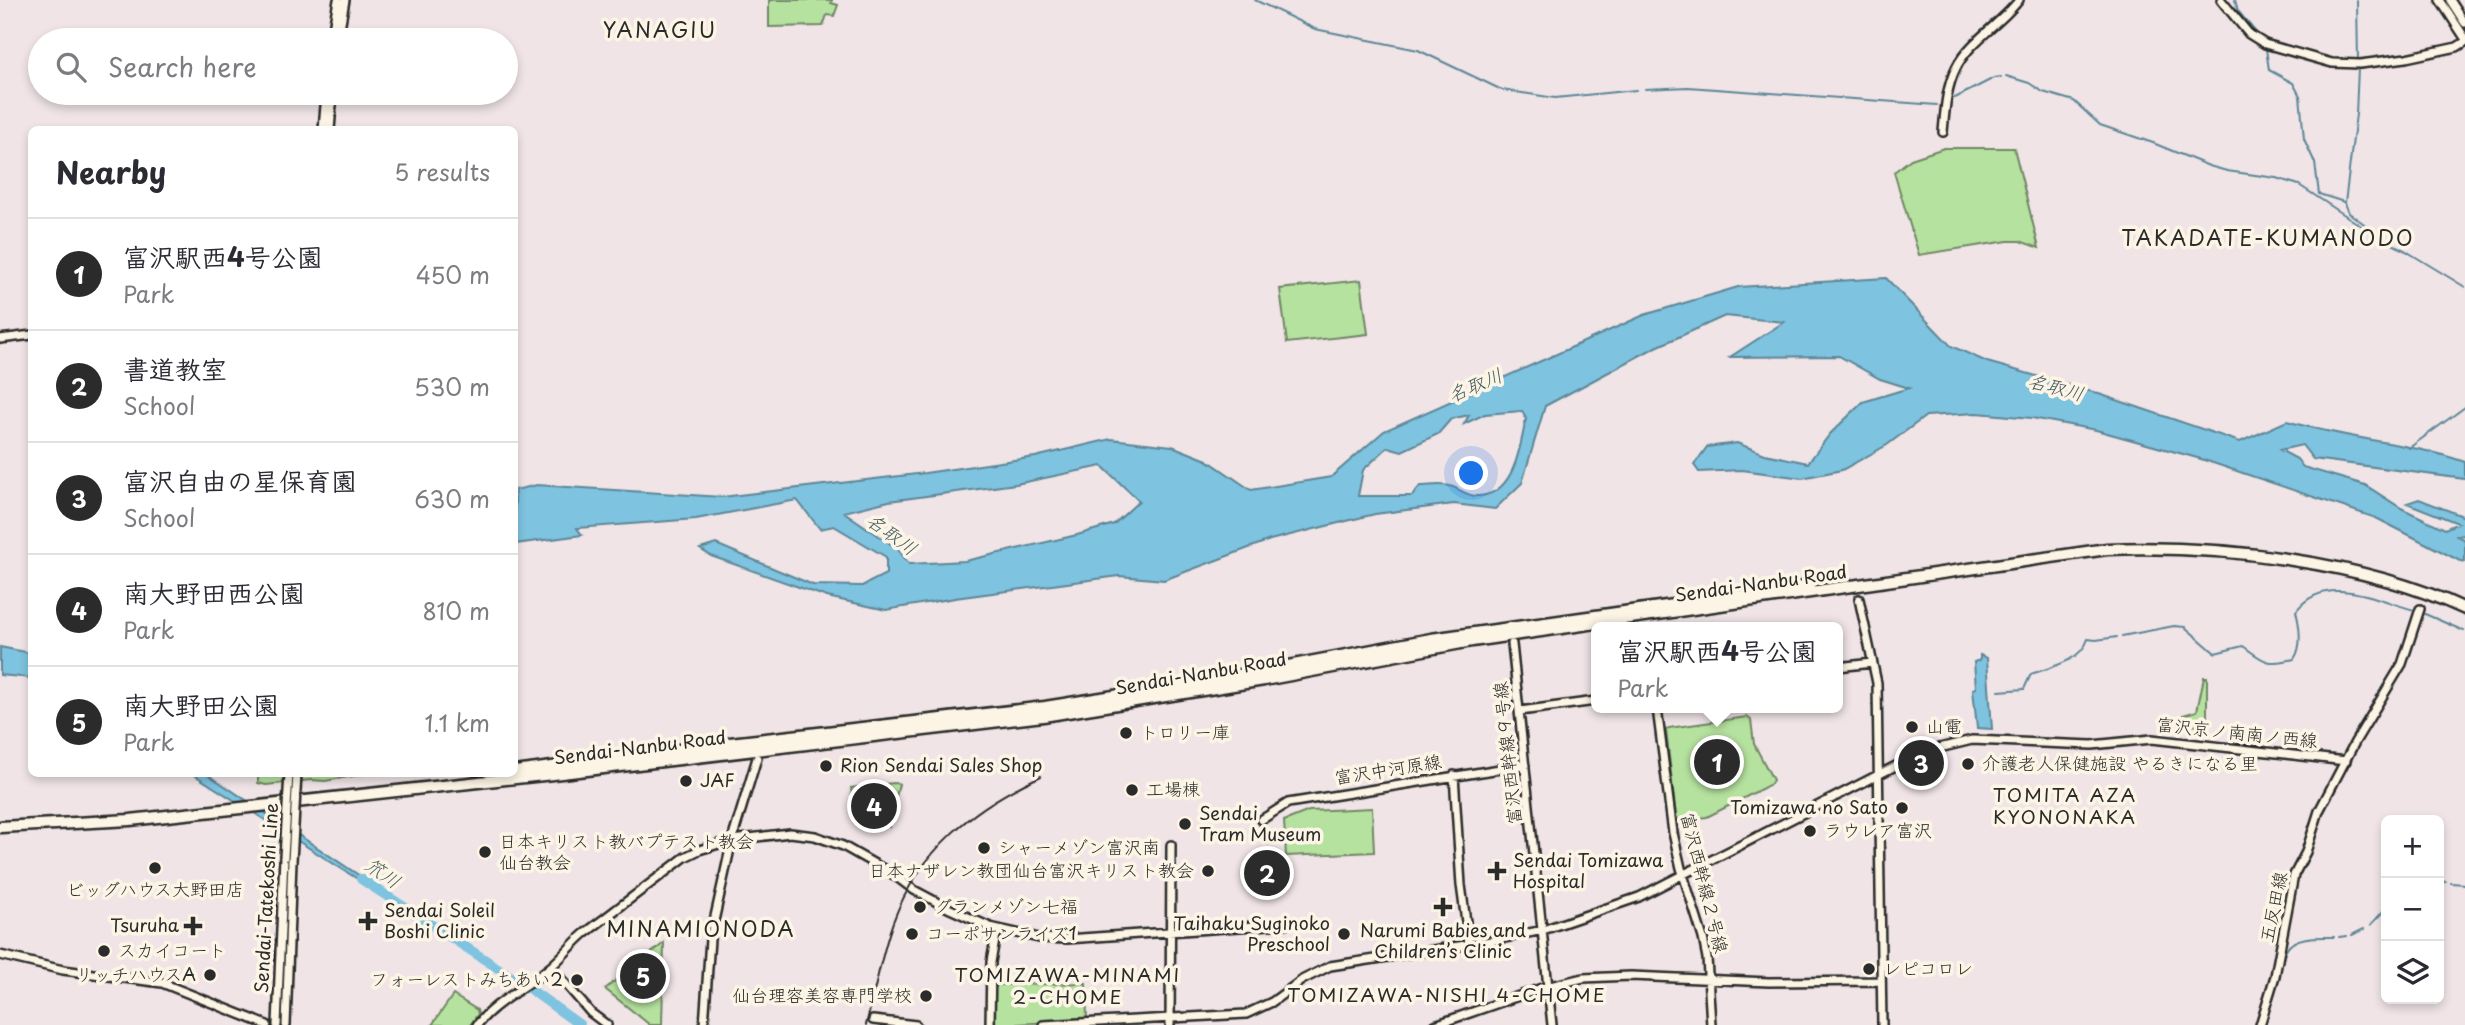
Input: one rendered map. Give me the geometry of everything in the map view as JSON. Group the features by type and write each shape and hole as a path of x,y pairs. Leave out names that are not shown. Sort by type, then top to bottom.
{"highway":[{"name":"Sendai-Nanbu Road","path":"518,771 730,743 1045,707 1208,681 1471,632 2107,549 2150,547 2244,554 2374,577 2418,590 2465,609"},
{"name":"Sendai-Nanbu Road","path":"1605,622 2048,556"},
{"name":"Sendai-Nanbu Road","path":"356,794 553,774 1043,716 1186,694 1472,641 1591,624"},
{"name":"Sendai-Nanbu Road","path":"0,827 130,820 480,777"}],"street":[{"path":"333,28 338,0"},
{"path":"340,28 345,0"},
{"path":"1943,132 1948,92 1956,66 2019,0"},
{"path":"2221,0 2249,34 2265,44 2319,61 2358,64 2406,58 2457,47 2465,40 2440,0"},
{"path":"2450,0 2465,23"},
{"path":"323,126 325,105"},
{"path":"330,126 332,105"},
{"path":"0,339 28,336"},
{"path":"1858,599 1877,683 1882,1025"},
{"name":"五反田線","path":"2260,1025 2275,976 2291,885 2306,852 2319,811 2402,664 2420,609"},
{"name":"富沢西幹線９号線","path":"1512,644 1552,1025"},
{"path":"1843,666 1872,663"},
{"path":"1520,711 1591,702"},
{"name":"富沢西幹線２号線","path":"1658,713 1671,822 1683,875 1703,937 1711,1025"},
{"name":"富沢京ノ南南ノ西線","path":"1043,1025 1170,1022 1246,1013 1272,1002 1309,976 1331,966 1543,930 1640,897 1923,752 1972,740 2092,745 2152,739 2346,761"},
{"path":"704,1025 710,939 732,840 757,758"},
{"name":"富沢中河原線","path":"1261,820 1288,803 1525,765"},
{"path":"1454,775 1461,885 1469,944"},
{"name":"Sendai-Tatekoshi Line","path":"277,1025 289,777"},
{"name":"Sendai-Tatekoshi Line","path":"286,1025 297,777"},
{"path":"477,1025 551,967 569,946 685,857 711,845 732,840 790,833 815,836 843,846 914,890 956,912 997,929 1039,938 1067,939 1285,925"},
{"path":"1170,1022 1171,845"},
{"path":"990,1025 990,962 997,929"},
{"path":"0,955 63,970 162,982 267,1025"},
{"path":"551,967 591,1013 607,1025"},
{"path":"1435,1025 1549,986 1603,976 1782,982 1881,981"},
{"path":"873,1020 916,1025"}],"green space":[{"path":"769,0 832,0 831,3 838,5 834,16 827,15 823,26 769,27"},
{"path":"1944,148 2014,148 2039,248 2020,241 2008,241 1919,255 1894,172 1911,159"},
{"path":"1361,280 1368,334 1287,343 1280,289"},
{"path":"2204,677 2207,677 2207,721 2201,726 2182,723 2183,715 2197,711"},
{"path":"1747,717 1751,720 1754,744 1773,780 1771,784 1707,817 1679,820 1676,816 1666,730"},
{"path":"258,777 348,777 266,785 258,783"},
{"path":"899,784 889,827 860,811 853,804 851,788"},
{"path":"1372,808 1374,852 1286,856 1284,821 1309,811"},
{"path":"664,943 662,1025 650,1025 605,989"},
{"path":"1086,983 1087,1020 998,1025 995,1022 995,988 998,985"},
{"path":"453,995 477,1010 478,1014 470,1025 432,1025"}],"water":[{"name":"名取川","path":"1886,278 1951,346 1987,362 2093,392 2240,442 2287,421 2465,462 2465,479 2313,459 2302,445 2280,450 2297,459 2303,467 2365,485 2401,508 2445,529 2458,523 2407,503 2419,499 2465,517 2465,535 2457,536 2465,540 2465,562 2376,518 2201,459 2096,430 2032,418 1977,413 1926,416 1887,445 1842,470 1802,478 1742,470 1699,472 1694,465 1707,447 1737,443 1765,454 1808,463 1830,434 1863,402 1909,388 1880,379 1839,356 1730,357 1784,322 1725,316 1652,349 1545,406 1522,483 1495,509 1454,504 1375,514 1270,540 1164,580 1119,576 886,610 827,597 711,556 700,549 716,544 813,585 862,586 886,574 886,557 834,526 820,529 797,500 696,519 577,528 582,535 518,544 518,489 537,485 722,497 1035,457 1111,439 1172,446 1207,460 1251,490 1331,477 1384,431 1644,315 1738,287","holes":["1522,411 1526,419 1514,467 1508,478 1490,494 1475,496 1449,486 1437,485 1420,486 1412,496 1358,496 1363,470 1388,447 1402,451 1438,434 1451,419 1469,415 1464,424 1485,414","1102,466 1139,501 1114,524 1077,535 965,561 909,564 898,549 844,512 889,501 1016,484"]},
{"path":"0,647 28,652 28,678 0,675"},
{"path":"1980,655 1987,658 1992,729 1977,728 1973,689 1976,688 1974,662 1980,660"},
{"path":"198,777 212,777 372,884 370,887"}],"waterway":[{"path":"1255,0 1315,29 1418,50 1502,90 1555,98 1636,90"},
{"path":"2235,0 2238,11 2258,35"},
{"path":"2357,0 2358,62"},
{"path":"2266,49 2269,70 2293,83 2300,96 2304,139 2315,163 2319,194 2344,202"},
{"path":"2358,68 2356,114 2345,203 2349,213 2367,226"},
{"path":"2006,76 2029,83 2043,92 2074,101 2100,125 2209,166 2299,185 2366,229"},
{"path":"1955,98 2001,77"},
{"path":"1645,89 1688,87 1937,105"},
{"path":"2372,229 2386,240"},
{"path":"2370,232 2465,287"},
{"path":"2409,448 2465,407"},
{"path":"2122,636 2174,626 2185,627 2215,653 2243,646 2261,659 2277,662 2294,659 2300,642 2296,611 2308,599 2321,593 2352,592 2414,610"},
{"path":"2425,614 2464,631"},
{"path":"1999,691 2024,689 2031,674 2072,658 2079,653 2088,639 2117,637"},
{"name":"笊川","path":"361,879 527,987 580,1025"},
{"path":"2451,883 2465,884"},
{"path":"2371,925 2381,914"},
{"path":"2352,935 2364,929"},
{"path":"2339,937 2347,936"},
{"path":"2279,976 2284,955 2291,944 2308,938 2334,937"},
{"path":"2265,1025 2278,981"}],"railway":[{"path":"866,1025 893,922 918,873 934,852 971,817 1016,788 1041,776"}],"place":[{"name":"山電","path":"1912,727"},
{"name":"トロリー庫","path":"1126,733"},
{"name":"富沢駅西4号公園","path":"1717,762"},
{"name":"富沢自由の星保育園","path":"1921,763"},
{"name":"介護老人保健施設 やるきになる里","path":"1968,764"},
{"name":"Rion Sendai Sales Shop","path":"826,766"},
{"name":"JAF","path":"686,781"},
{"name":"工場棟","path":"1132,790"},
{"name":"南大野田西公園","path":"874,806"},
{"name":"Tomizawa no Sato","path":"1902,808"},
{"name":"Sendai Tram Museum","path":"1185,824"},
{"name":"ラウレア富沢","path":"1810,831"},
{"name":"シャーメゾン富沢南","path":"984,848"},
{"name":"日本キリスト教バプテスト教会 仙台教会","path":"485,852"},
{"name":"ビッグハウス大野田店","path":"155,868"},
{"name":"日本ナザレン教団仙台富沢キリスト教会","path":"1208,871"},
{"name":"Sendai Tomizawa Hospital","path":"1497,871"},
{"name":"書道教室","path":"1267,873"},
{"name":"グランメゾン七福","path":"920,907"},
{"name":"Narumi Babies and Children’s Clinic","path":"1443,907"},
{"name":"Sendai Soleil Boshi Clinic","path":"368,921"},
{"name":"Tsuruha","path":"193,926"},
{"name":"コーポサンライズ1","path":"912,934"},
{"name":"Taihaku Suginoko Preschool","path":"1344,934"},
{"name":"スカイコート","path":"104,951"},
{"name":"レピコロレ","path":"1869,969"},
{"name":"リッチハウスA","path":"210,975"},
{"name":"南大野田公園","path":"643,976"},
{"name":"フォーレストみちあい2","path":"577,980"},
{"name":"仙台理容美容専門学校","path":"926,996"}],"district":[{"name":"YANAGIU","path":"660,31"},
{"name":"TAKADATE-KUMANODO","path":"2268,239"},
{"name":"TOMITA AZA KYONONAKA","path":"2065,806"},
{"name":"MINAMIONODA","path":"701,930"},
{"name":"TOMIZAWA-MINAMI 2-CHOME","path":"1068,986"},
{"name":"TOMIZAWA-NISHI 4-CHOME","path":"1447,995"}]}
